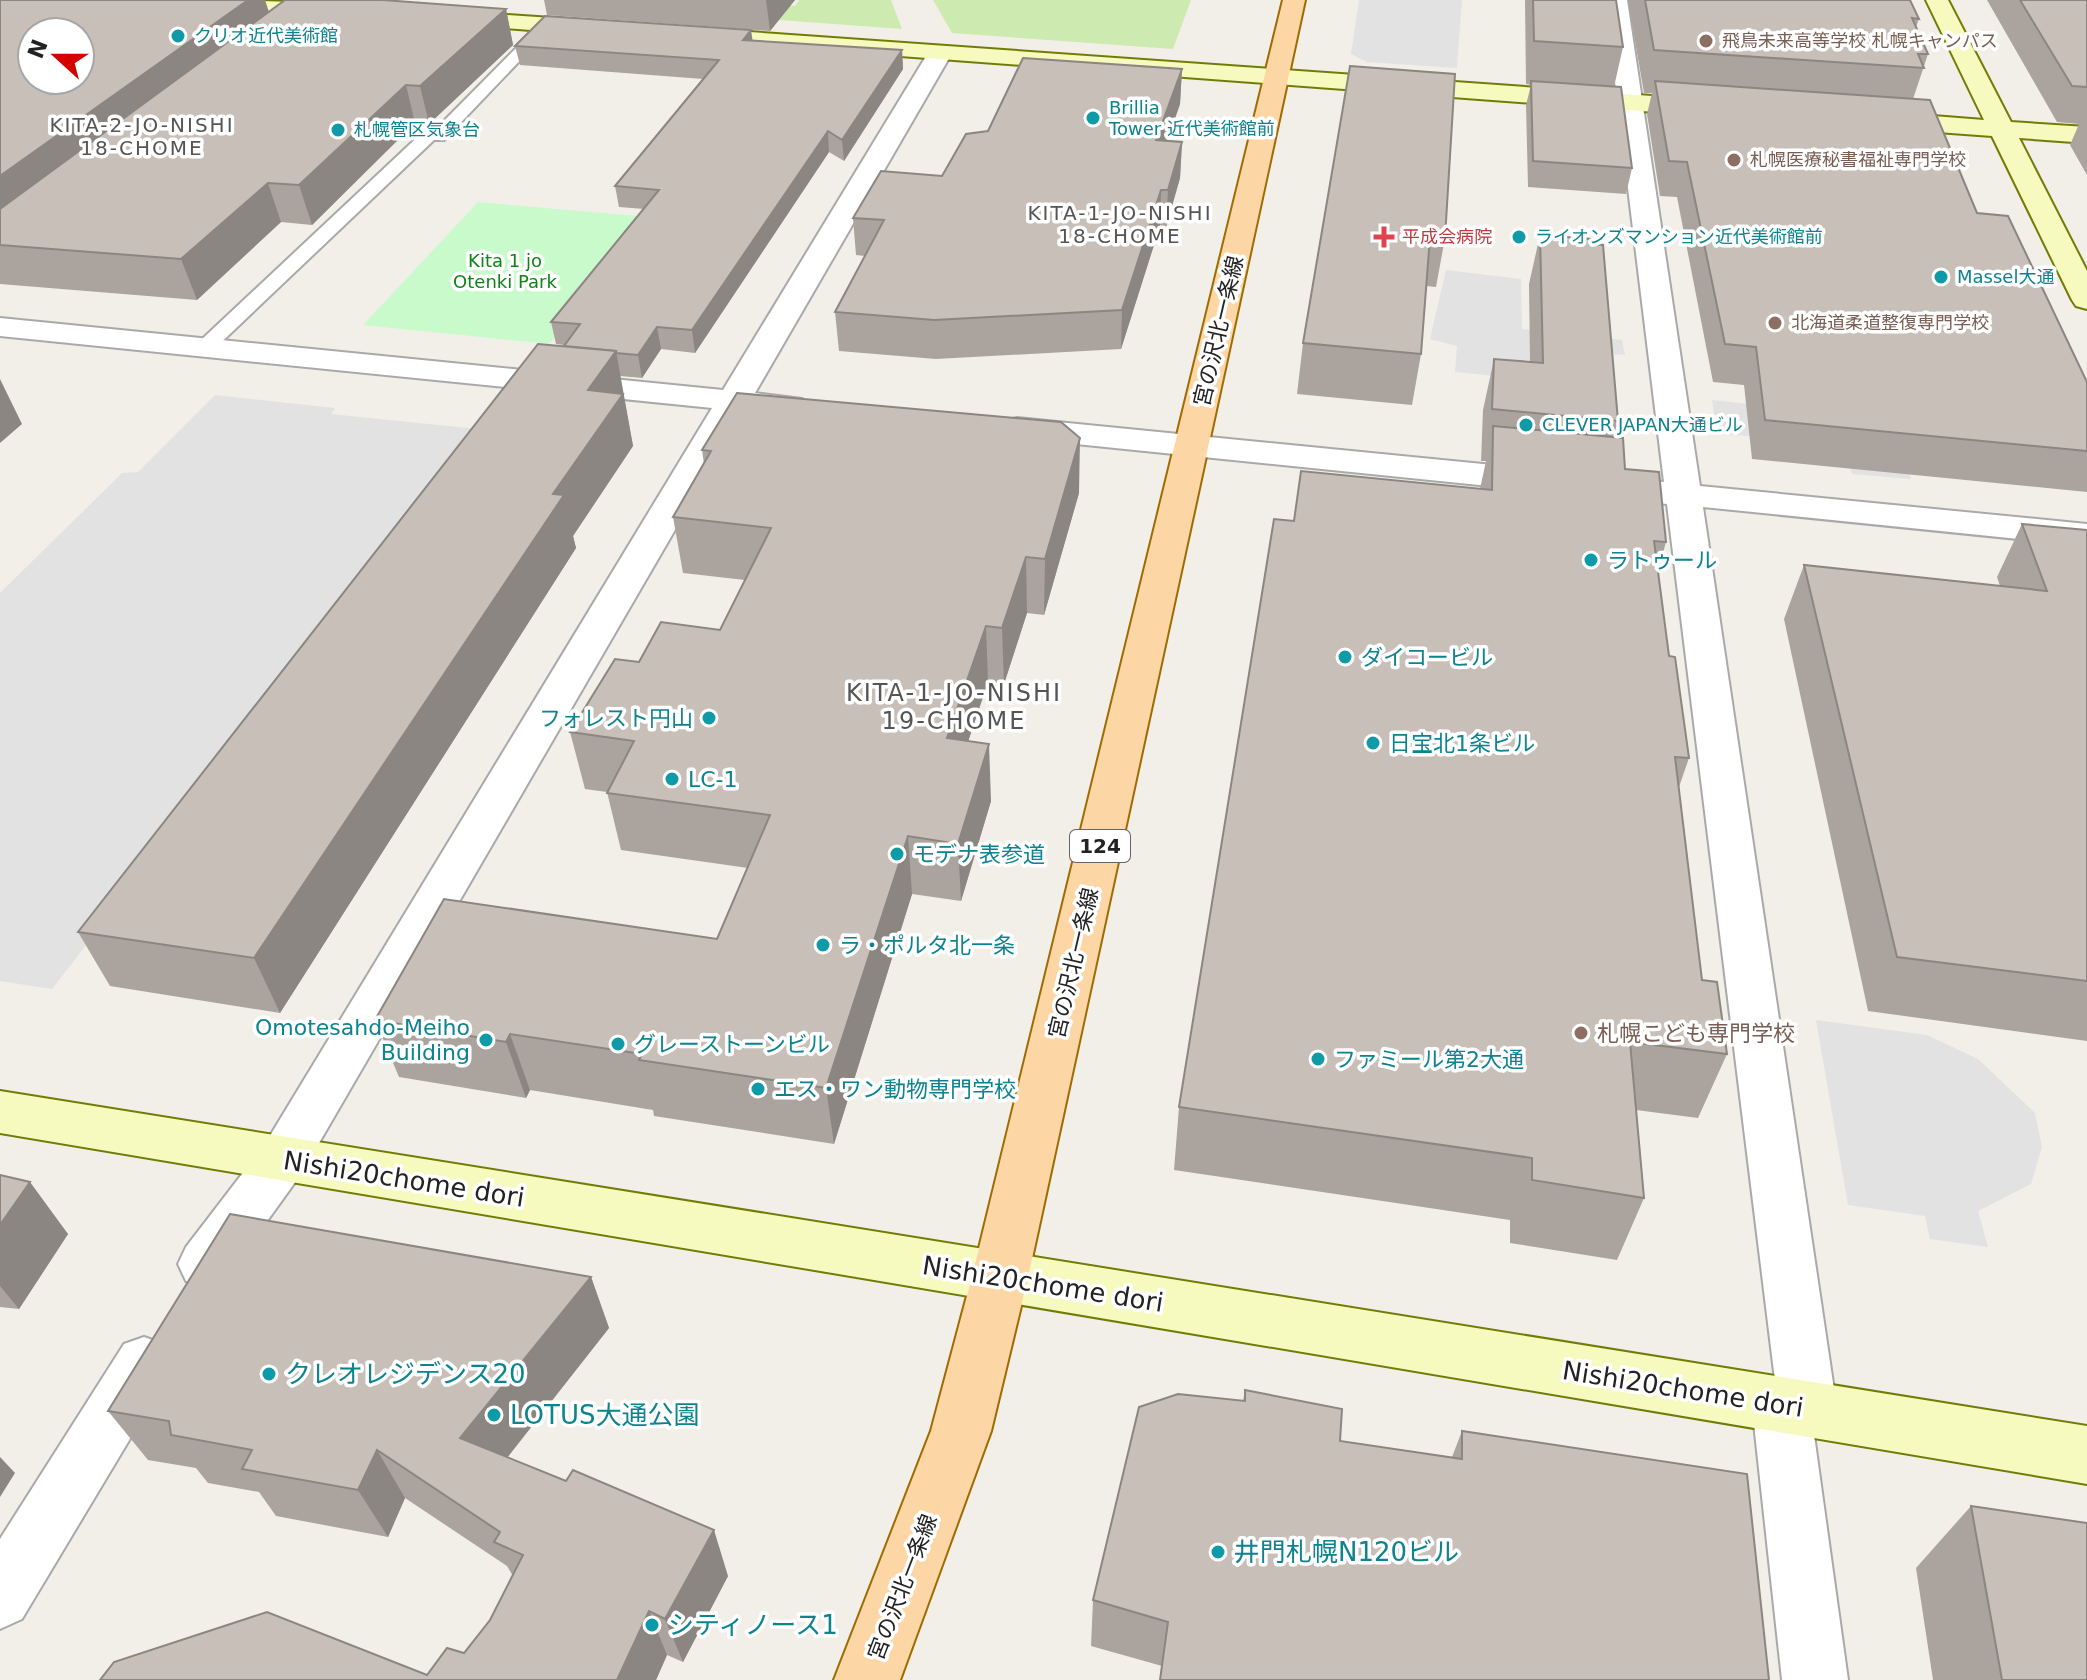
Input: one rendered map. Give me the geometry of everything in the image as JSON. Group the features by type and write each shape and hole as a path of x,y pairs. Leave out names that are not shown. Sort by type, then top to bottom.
{"main road":[{"name":"宮の沢北一条線","path":"867,1680 961,1431 1000,1277 1294,0"}],"street":[{"path":"203,0 321,4 362,11"},
{"path":"1616,0 1683,495 1795,1407 1815,1680"},
{"path":"1937,0 2087,300"},
{"path":"283,32 321,4"},
{"path":"424,16 626,30"},
{"path":"673,34 1737,110"},
{"path":"0,1597 216,1245 283,1159 940,53"},
{"path":"1860,119 2087,135"},
{"path":"0,327 821,409"},
{"path":"993,426 2087,535"},
{"name":"Nishi20chome dori","path":"0,1112 2087,1455"}],"lane":[{"path":"205,347 430,135 438,136 547,25"}],"green space":[{"path":"563,0 718,0 795,6 799,0 891,0 902,29 559,4"},
{"path":"933,0 1191,0 1173,49 952,33"},
{"name":"Kita 1 jo Otenki Park","path":"478,202 649,217 549,344 363,325"}],"shaded area":[{"path":"1359,0 1462,0 1457,68 1367,62 1351,54"},
{"path":"1446,270 1521,279 1522,329 1622,340 1625,355 1584,352 1583,384 1455,372 1457,346 1430,339"},
{"path":"215,395 335,408 331,414 487,430 52,989 0,981 0,593 122,473 138,472"},
{"path":"1712,400 1893,419 1911,479 1852,474 1843,445 1717,433"},
{"path":"1816,1020 1927,1035 1978,1059 2035,1113 2042,1147 2031,1184 1978,1211 1988,1247 1930,1239 1925,1216 1848,1205"}],"building":[{"path":"0,0 248,0 0,176"},
{"path":"285,0 383,0 506,9 420,86 406,85 299,185 268,183 181,259 0,245 0,209"},
{"path":"1533,0 1616,0 1623,47 1534,41"},
{"path":"1645,0 1910,0 1919,19 1912,18 1928,54 1918,54 1924,68 1654,50"},
{"path":"2020,0 2087,0 2087,87 2072,86"},
{"path":"545,16 751,30 743,40 902,50 842,140 828,131 692,330 657,327 638,355 616,353 564,346 580,324 551,322 659,190 615,186 719,60 515,46"},
{"path":"1023,58 1182,69 1156,140 1182,142 1168,190 1161,190 1122,310 934,320 835,312 884,220 853,218 881,171 942,176 966,134 988,131"},
{"path":"1350,66 1455,74 1445,238 1430,237 1421,354 1303,343"},
{"path":"1531,81 1621,87 1632,168 1533,161"},
{"path":"1655,81 1930,100 1977,213 2008,216 2087,382 2087,451 1765,420 1756,347 1725,344 1687,162 1669,161"},
{"path":"1540,235 1590,239 1591,244 1603,245 1618,421 1492,409 1494,359 1543,363"},
{"path":"538,344 616,351 588,390 623,394 553,494 564,495 254,958 78,932"},
{"path":"737,393 1061,422 1080,438 1045,559 1026,557 1002,628 986,626 947,738 989,744 958,844 908,836 826,1088 639,1060 642,1054 510,1034 506,1042 375,1020 444,899 717,939 770,815 607,793 634,741 570,732 615,659 639,662 661,622 720,630 771,528 673,517 711,451 702,450"},
{"path":"1493,426 1623,438 1625,469 1659,472 1666,542 1654,541 1669,656 1675,657 1689,758 1675,757 1702,980 1717,982 1727,1054 1630,1042 1644,1198 1532,1180 1532,1158 1179,1107 1274,519 1294,521 1301,471 1492,490"},
{"path":"2022,524 2087,530 2087,981 1897,957 1804,565 2047,591"},
{"path":"0,1175 30,1182 0,1225"},
{"path":"230,1214 591,1277 460,1438 566,1481 573,1470 714,1530 665,1619 649,1611 617,1680 100,1680 114,1662 267,1612 427,1675 447,1648 464,1653 490,1620 523,1555 494,1542 500,1532 377,1450 358,1490 242,1469 252,1450 171,1435 169,1421 108,1411"},
{"path":"1245,1390 1342,1409 1340,1441 1462,1459 1462,1431 1747,1474 1769,1680 1160,1680 1168,1622 1093,1600 1139,1407 1178,1394 1245,1401"},
{"path":"1971,1506 2087,1523 2087,1680 2002,1680"}],"place":[{"name":"クリオ近代美術館","path":"178,36"},
{"name":"飛鳥未来高等学校 札幌キャンパス","path":"1706,41"},
{"name":"Brillia Tower 近代美術館前","path":"1093,118"},
{"name":"札幌管区気象台","path":"338,130"},
{"name":"札幌医療秘書福祉専門学校","path":"1734,160"},
{"name":"平成会病院","path":"1384,237"},
{"name":"ライオンズマンション近代美術館前","path":"1519,237"},
{"name":"Massel大通","path":"1941,277"},
{"name":"北海道柔道整復専門学校","path":"1775,323"},
{"name":"CLEVER JAPAN大通ビル","path":"1526,425"},
{"name":"ラトゥール","path":"1591,560"},
{"name":"ダイコービル","path":"1345,657"},
{"name":"フォレスト円山","path":"709,718"},
{"name":"日宝北1条ビル","path":"1373,743"},
{"name":"LC-1","path":"672,779"},
{"name":"モデナ表参道","path":"897,854"},
{"name":"ラ・ポルタ北一条","path":"823,945"},
{"name":"札幌こども専門学校","path":"1581,1033"},
{"name":"Omotesahdo-Meiho Building","path":"486,1040"},
{"name":"グレーストーンビル","path":"618,1044"},
{"name":"ファミール第2大通","path":"1318,1059"},
{"name":"エス・ワン動物専門学校","path":"758,1089"},
{"name":"クレオレジデンス20","path":"269,1374"},
{"name":"LOTUS大通公園","path":"494,1415"},
{"name":"井門札幌N120ビル","path":"1218,1552"},
{"name":"シティノース1","path":"652,1625"}],"district":[{"name":"KITA-2-JO-NISHI 18-CHOME","path":"142,136"},
{"name":"KITA-1-JO-NISHI 18-CHOME","path":"1120,224"},
{"name":"KITA-1-JO-NISHI 19-CHOME","path":"954,707"}]}
